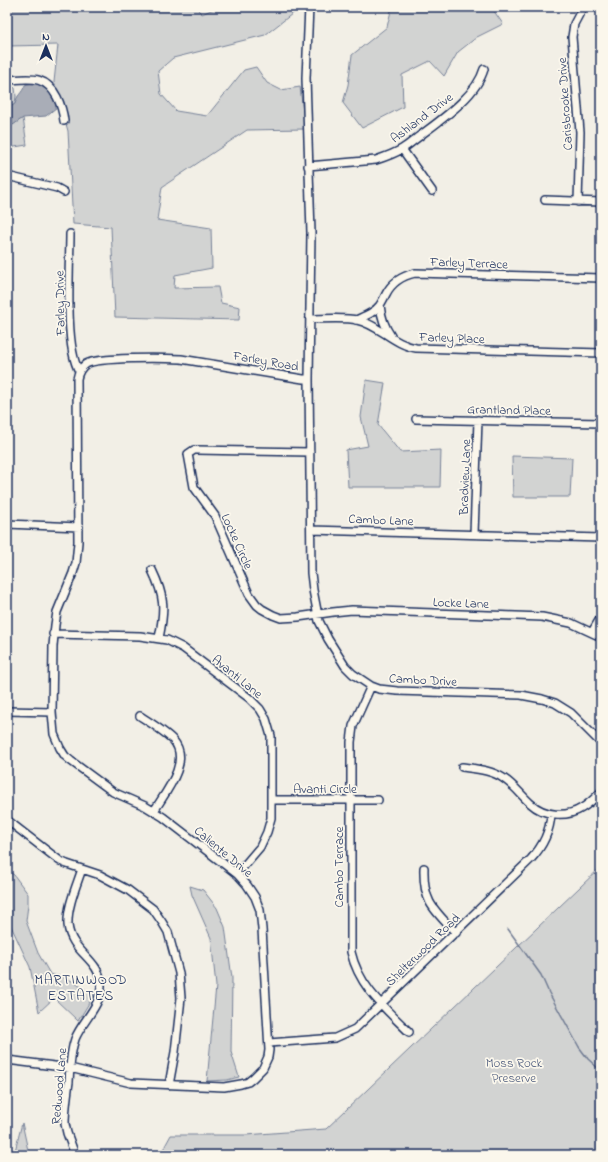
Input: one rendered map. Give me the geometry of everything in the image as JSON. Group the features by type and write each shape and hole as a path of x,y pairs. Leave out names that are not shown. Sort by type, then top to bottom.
{"street":[{"name":"Farley Road","path":"79,371 86,364 98,360 163,358 191,359 309,379 311,233 306,78 309,7"},
{"name":"Carisbrooke Drive","path":"578,202 580,132 572,37 574,24 581,8"},
{"name":"Ashland Drive","path":"308,166 376,160 402,149 445,117 461,103 477,84 484,69"},
{"path":"7,80 31,79 46,83 58,99 64,121"},
{"path":"402,149 432,191"},
{"path":"7,176 57,188 64,192"},
{"path":"545,200 601,202"},
{"name":"Farley Drive","path":"70,234 70,330 75,364 79,371"},
{"name":"Farley Terrace","path":"356,320 369,314 380,305 386,293 395,282 415,273 601,278"},
{"path":"380,305 386,328 394,338"},
{"name":"Farley Place","path":"310,319 356,320 370,325 406,345 416,348 601,353"},
{"path":"7,524 79,527 77,379 79,371"},
{"path":"309,379 311,530"},
{"name":"Grantland Place","path":"416,419 601,423"},
{"name":"Bradview Lane","path":"474,534 478,420"},
{"name":"Locke Circle","path":"310,452 198,450 191,451 188,454 188,457 194,487 214,516 245,587 253,600 266,612 281,618 317,614"},
{"name":"Caliente Drive","path":"7,1060 70,1068 131,1083 224,1087 248,1082 262,1068 268,1057 270,1043 260,910 252,892 237,874 154,811 113,792 65,756 54,734 52,712 53,634 57,612 76,563 79,527"},
{"name":"Cambo Lane","path":"311,530 601,538"},
{"name":"Cambo Drive","path":"311,530 312,572 317,614 322,630 345,666 353,674 371,686 380,689 397,691 532,696 555,703 578,719 601,743"},
{"path":"152,570 161,588 164,602 164,614 159,638"},
{"name":"Locke Lane","path":"317,614 352,610 542,617 571,623 601,637"},
{"path":"592,632 601,617"},
{"name":"Avanti Lane","path":"53,634 140,636 159,638 183,648 249,698 263,714 271,736 271,800 269,826 264,840 254,856 237,874"},
{"name":"Cambo Terrace","path":"371,686 352,733 350,800 352,952 356,968 362,981 409,1032"},
{"path":"7,711 52,712"},
{"path":"140,716 172,739 179,752 177,772 154,811"},
{"path":"462,768 487,771 497,774 511,783 536,808 551,814 569,814 577,811 591,802 601,792"},
{"name":"Avanti Circle","path":"271,800 378,800"},
{"name":"Shelterwood Road","path":"270,1043 328,1039 342,1036 355,1029 535,855 546,838 551,814"},
{"path":"7,820 60,861 105,878 128,890 153,909 162,922 168,932 179,973 181,998 176,1052 169,1085"},
{"path":"424,868 424,885 430,904 436,913 456,933"},
{"name":"Redwood Lane","path":"75,1155 65,1124 71,1054 75,1039 97,1002 101,991 98,969 75,945 68,926 70,908 82,869"}],"green space":[{"path":"7,7 195,7 202,14 218,7 301,7 265,35 173,58 158,71 161,94 176,111 207,116 244,70 256,67 267,83 281,90 300,87 305,129 247,130 162,187 157,220 211,228 212,268 175,275 174,288 218,287 221,303 240,307 239,320 115,317 111,227 73,224 68,131 54,82 58,45 7,46"},
{"path":"392,7 491,7 503,24 477,37 458,52 444,76 430,61 402,75 403,107 362,128 343,103 348,85 352,55 387,27"},
{"path":"8,84 15,88 16,96 15,104 7,109 7,85"},
{"path":"23,118 27,145 8,148 7,129"},
{"path":"366,380 385,383 378,425 400,452 441,450 440,487 348,487 346,450 368,446 361,417"},
{"path":"512,456 572,458 570,497 513,497"},
{"name":"Moss Rock Preserve","path":"601,867 601,1155 160,1155 171,1135 246,1135 326,1129"},
{"path":"7,870 14,875 28,894 26,921 38,953 50,974 67,978 94,995 78,1021 54,998 39,1012 30,967 7,920"},
{"path":"190,886 203,890 217,908 225,927 232,978 231,1052 239,1077 227,1080 207,1081 216,986 211,938 192,895"},
{"path":"22,1123 29,1155 14,1155"}],"shaded area":[{"path":"42,83 48,86 57,107 46,116 23,118 7,129 7,109 15,104 25,85"}],"waterway":[{"path":"508,929 541,975 549,993 579,1047 588,1059 601,1071"}],"district":[{"name":"MARTINWOOD ESTATES","path":"81,988"}]}
